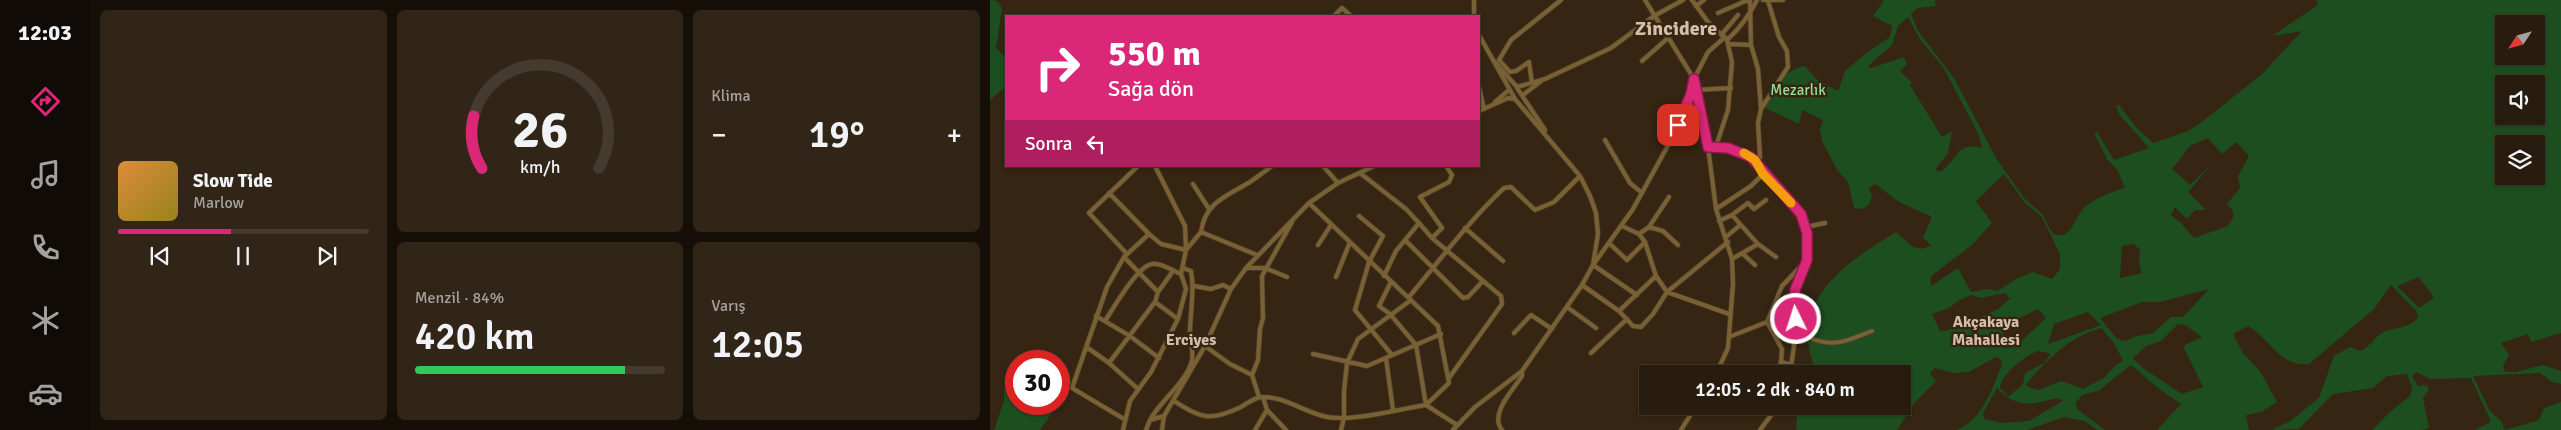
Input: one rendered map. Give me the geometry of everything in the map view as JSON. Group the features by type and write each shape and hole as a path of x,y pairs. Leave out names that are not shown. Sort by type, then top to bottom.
{"street":[{"path":"1474,0 1474,15"},
{"path":"1532,83 1530,62 1516,71 1510,72 1499,60 1511,40 1561,0"},
{"path":"1645,0 1694,79 1708,147 1716,209 1732,259 1733,284 1729,314 1729,338 1721,365"},
{"path":"1492,104 1510,91 1545,78 1611,48 1654,16 1683,0"},
{"path":"1692,0 1708,22 1726,39 1751,45"},
{"path":"1696,6 1704,0"},
{"path":"1718,13 1749,0 1752,12 1751,45 1758,69 1761,109 1758,123 1760,157 1758,164"},
{"path":"1453,430 1475,407 1522,371 1552,329 1582,285 1593,265 1622,226 1642,193 1671,140 1691,94 1694,79 1708,52 1726,39 1745,17 1752,12 1757,0"},
{"path":"1762,0 1783,0"},
{"path":"1761,109 1788,67 1787,51 1779,37 1768,1"},
{"path":"1335,15 1342,8 1350,15"},
{"path":"1716,146 1728,110 1731,88 1732,62 1726,39 1738,14"},
{"path":"1480,38 1484,48 1515,98 1580,176 1596,213 1598,239 1593,265"},
{"path":"1642,61 1668,38"},
{"path":"1484,48 1517,88 1553,142"},
{"path":"1480,110 1508,98 1522,95 1545,78"},
{"path":"1695,90 1731,88"},
{"path":"1480,91 1484,108"},
{"path":"1605,140 1630,182 1642,193"},
{"path":"1708,147 1716,146 1743,153 1758,164 1763,174 1800,212 1806,227 1807,260 1795,290 1796,332 1792,365 1781,362"},
{"path":"1137,167 1089,213 1126,255 1139,273 1158,292"},
{"path":"1123,430 1124,419 1130,400 1159,358 1178,319 1186,289 1181,274 1186,250 1184,222 1155,167"},
{"path":"1186,250 1201,232 1202,222 1209,209 1217,200 1270,167"},
{"path":"1324,167 1338,183"},
{"path":"1146,430 1159,405 1170,395 1205,346 1231,289 1257,255 1309,203 1338,183 1372,167"},
{"path":"1432,238 1442,228 1420,197 1449,182 1452,175 1447,167"},
{"path":"1360,173 1406,209 1432,238 1501,296 1502,304 1449,378"},
{"path":"1716,209 1751,186 1763,174"},
{"path":"1341,430 1344,418 1347,363 1358,339 1410,298 1455,238 1506,187 1511,188 1535,210 1554,202 1580,176"},
{"path":"1571,185 1583,183"},
{"path":"1193,184 1209,209"},
{"path":"1109,193 1160,244 1186,250"},
{"path":"1639,234 1649,228 1669,197"},
{"path":"1719,221 1732,215 1748,203 1754,209 1766,200"},
{"path":"1174,401 1198,416 1212,416 1229,413 1261,397 1304,407 1326,417 1344,418 1426,405 1450,383 1438,326 1309,203"},
{"path":"1732,215 1758,244 1776,257"},
{"path":"1359,216 1383,236 1369,262 1354,308 1392,355"},
{"path":"1252,375 1258,360 1260,329 1263,318 1262,276 1294,218"},
{"path":"1384,276 1396,251 1419,223"},
{"path":"1806,227 1825,223"},
{"path":"1318,245 1331,225"},
{"path":"1726,236 1740,225"},
{"path":"1622,226 1639,234 1645,242 1656,276 1667,292 1729,314"},
{"path":"1465,228 1503,261"},
{"path":"1649,228 1663,231 1678,245"},
{"path":"1201,232 1257,255"},
{"path":"1124,419 1072,388 1078,368 1088,348 1096,316 1107,287 1126,255 1149,234"},
{"path":"1405,240 1464,298 1468,297 1483,281"},
{"path":"1336,277 1350,242"},
{"path":"1610,244 1627,260 1645,242"},
{"path":"1582,285 1619,311 1633,326 1642,327 1667,292 1728,242"},
{"path":"1732,259 1758,244"},
{"path":"1742,254 1755,265"},
{"path":"1766,322 1782,286 1807,260"},
{"path":"1105,321 1139,273 1153,264 1181,274"},
{"path":"1593,265 1638,295"},
{"path":"1162,430 1164,416 1174,401 1192,365 1193,351 1190,334 1194,286 1191,271 1183,268"},
{"path":"1246,268 1265,268 1287,277"},
{"path":"1109,363 1155,302 1158,292 1172,271"},
{"path":"1619,311 1656,276"},
{"path":"1391,282 1380,306 1390,314 1416,345 1426,405 1457,425"},
{"path":"1194,286 1211,289 1223,286 1231,289"},
{"path":"1729,338 1766,322 1775,316 1780,309 1795,300"},
{"path":"1155,302 1178,319"},
{"path":"1567,307 1596,328"},
{"path":"1514,333 1531,315 1552,329"},
{"path":"1096,316 1130,336 1159,358"},
{"path":"1591,353 1627,319"},
{"path":"1766,322 1782,349 1780,365"},
{"path":"1796,332 1816,342 1839,344 1872,331"},
{"path":"1313,354 1367,366 1441,334"},
{"path":"1205,346 1230,364 1252,375 1267,410 1286,430"},
{"path":"1088,348 1109,363 1138,389"},
{"path":"1386,358 1393,410"},
{"path":"1502,430 1498,421 1498,413 1522,376 1522,371"},
{"path":"1255,430 1267,410"},
{"path":"1681,430 1690,415"},
{"path":"1760,430 1771,415"},
{"path":"1150,420 1164,416"}],"green space":[{"path":"990,0 997,1 1002,8 996,48 1005,57 1005,87 990,100"},
{"name":"Mezarlık","path":"1884,0 1935,0 1936,6 1917,8 1911,14 1918,31 1954,78 1996,158 2024,198 2043,215 2052,233 2059,235 2069,231 2086,206 2105,195 2125,188 2118,171 2107,159 2094,133 2097,132 2114,160 2149,148 2119,114 2116,106 2119,105 2136,127 2153,143 2188,131 2262,74 2302,31 2272,36 2318,5 2316,0 2561,0 2561,333 2531,342 2528,334 2501,343 2509,355 2503,366 2505,372 2515,372 2543,365 2561,371 2561,384 2552,382 2540,373 2473,376 2490,411 2501,421 2505,430 2475,430 2491,422 2471,378 2430,379 2416,372 2412,376 2418,386 2426,385 2429,389 2423,398 2429,428 2422,430 2372,430 2410,396 2412,388 2407,374 2387,376 2373,388 2333,394 2299,429 2272,430 2290,421 2319,398 2334,356 2350,347 2360,351 2382,333 2415,321 2418,317 2416,311 2391,285 2374,309 2309,364 2299,364 2283,357 2256,331 2248,326 2233,334 2243,353 2260,371 2277,402 2261,412 2246,415 2249,430 2157,430 2181,404 2158,388 2131,365 2098,391 2082,395 2076,403 2077,409 2105,430 2097,430 2085,421 2064,417 2027,430 1957,430 1973,419 1986,402 2002,364 2001,359 1996,357 1969,372 1954,373 1934,368 1930,374 1936,381 1911,408 1911,365 1815,365 1809,346 1809,324 1815,305 1826,287 1840,271 1896,232 1916,248 1925,248 1931,245 1923,238 1932,217 1899,202 1875,184 1869,188 1872,196 1869,205 1862,209 1854,208 1848,182 1837,170 1822,141 1820,129 1823,120 1802,110 1799,124 1765,108 1780,81 1790,72 1805,66 1816,79 1838,91 1845,71 1866,53 1890,37 1892,26 1873,16","holes":["1908,17 1920,39 1943,67 1978,133 1982,148 1967,147 1958,153 1946,168 1940,172 1935,170 1948,153 1952,131 1942,137 1910,85 1912,83 1900,71 1907,64 1904,57 1871,68 1868,66 1892,45 1898,26","2208,138 2222,154 2236,142 2249,156 2238,176 2240,188 2227,204 2233,211 2233,218 2228,226 2194,238 2171,215 2175,207 2187,219 2195,210 2206,210 2188,192 2213,163 2190,185 2172,169 2190,146","2004,174 2025,203 2042,217 2060,254 2060,269 2052,279 2033,272 2018,278 1997,291 1987,289 1971,292 1958,268 1931,286 1931,276 1972,245 1992,223 1976,201","2133,244 2140,249 2139,264 2142,273 2120,278 2122,246","2419,277 2434,298 2419,308 2397,286","2209,289 2183,317 2171,317 2153,333 2137,336 2125,341 2117,339 2100,318 2142,302 2160,302","2005,293 2010,299 1997,310 1945,331 1940,331 1932,314 1949,308 1971,295 1981,298","2038,309 2046,318 2016,346 2005,348 2002,327","2088,312 2101,325 2048,344 2054,324","2178,324 2185,325 2202,337 2183,346 2203,387 2182,394 2143,368 2133,358 2146,346 2161,341","2101,328 2114,343 2123,361 2115,366 2103,379 2084,389 2061,381 2038,390 2028,387 2026,384 2059,350 2078,338","2038,351 2049,353 2050,355 2044,363 2025,373 2023,384 2008,397 2000,388 2001,383 2009,372","1997,388 2018,402 2028,404 2053,399 2063,401 2029,421 2002,423 1984,419 1983,413"]},
{"path":"1004,390 1005,415 1050,415 1040,430 994,430 1004,401"},
{"path":"2561,402 2561,430 2505,430 2539,420 2544,408"},
{"path":"1797,415 1907,415 1897,430 1796,430"}],"slow traffic":[{"path":"1744,153 1755,160 1763,174 1791,203"}],"district":[{"name":"Zincidere","path":"1676,28"},
{"name":"Akçakaya Mahallesi","path":"1986,331"},
{"name":"Erciyes","path":"1191,340"}],"route":[{"path":"1678,125 1691,94 1694,79 1708,147 1728,148 1751,157 1758,164 1763,174 1800,212 1806,227 1808,241 1806,263 1795,290 1796,319"}]}
